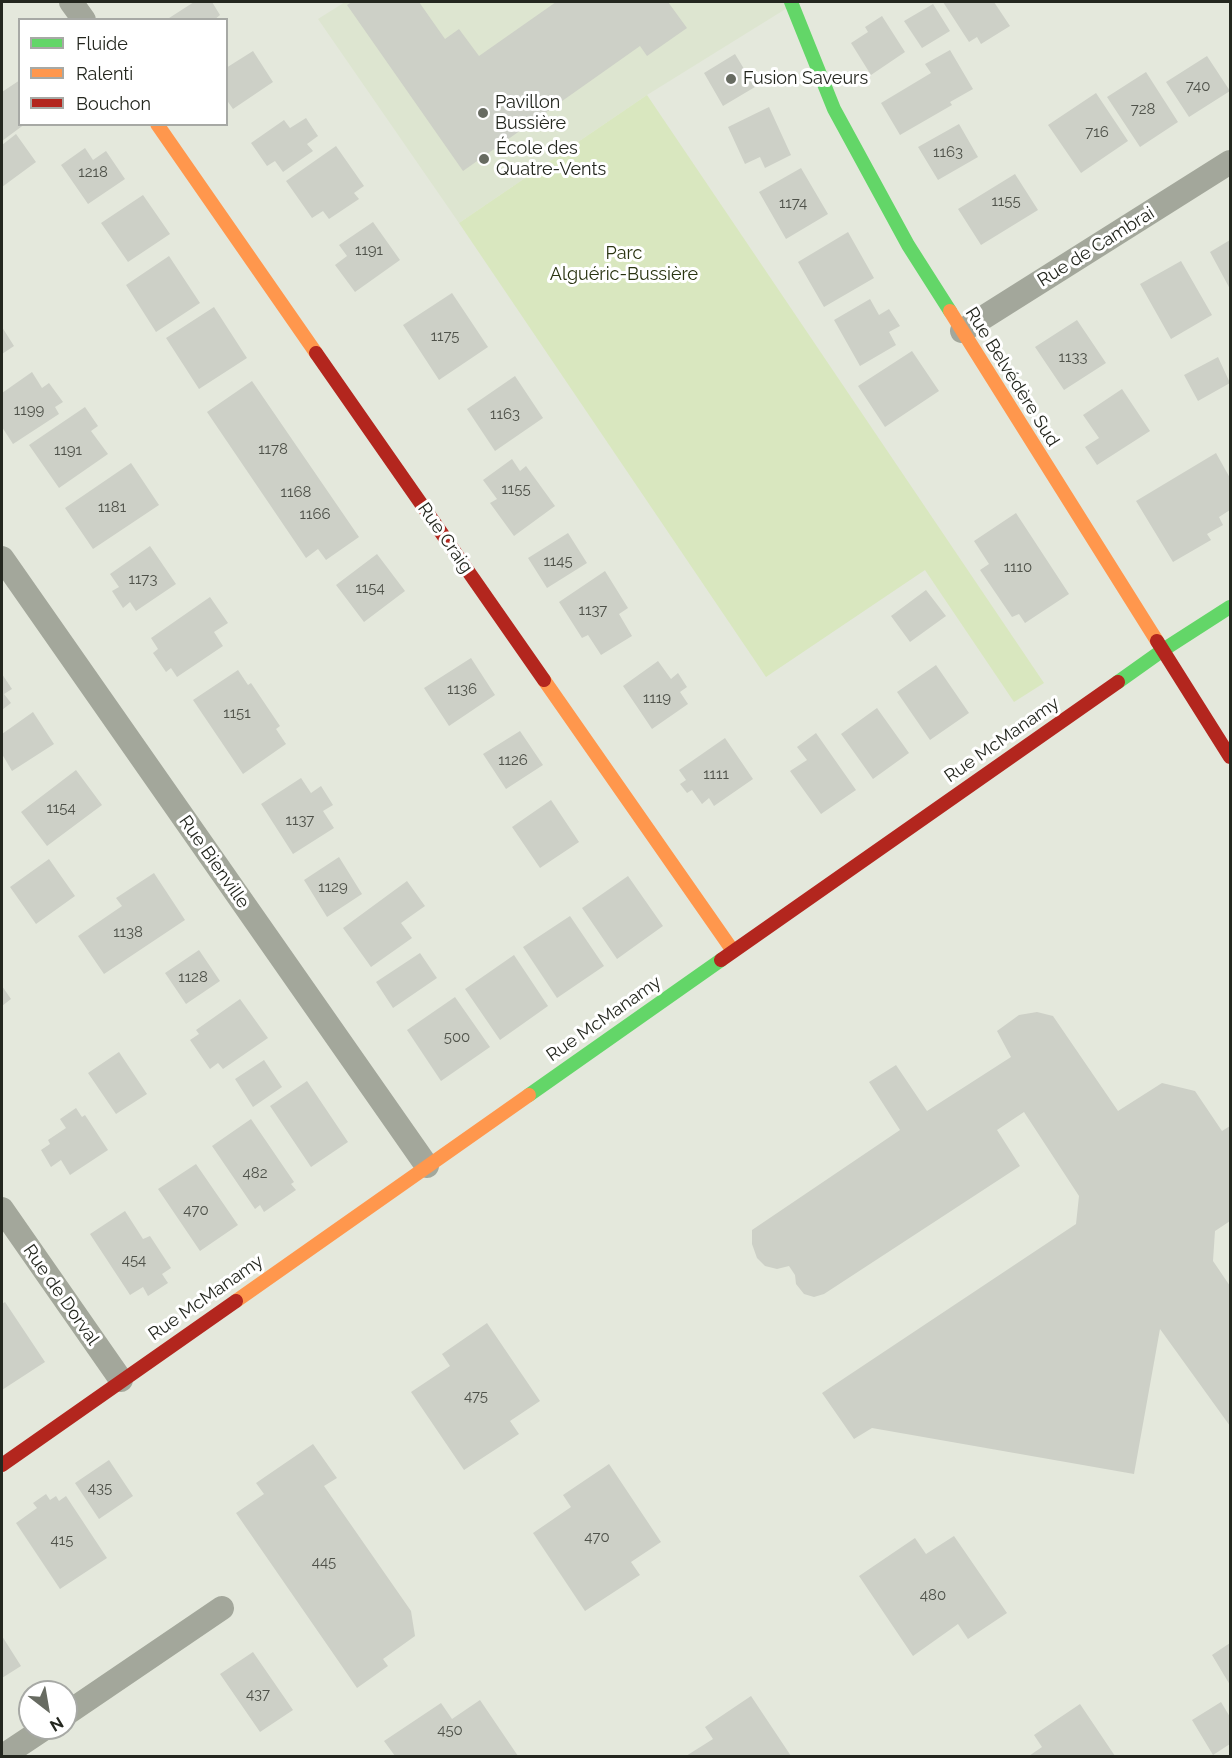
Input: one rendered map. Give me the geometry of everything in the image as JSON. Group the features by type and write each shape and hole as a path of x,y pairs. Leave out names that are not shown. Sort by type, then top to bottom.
{"street":[{"path":"71,2 83,18"},
{"name":"Rue Belvédère Sud","path":"794,3 834,109 908,245 1230,757"},
{"name":"Rue Craig","path":"158,126 733,951"},
{"name":"Rue de Cambrai","path":"962,331 1230,162"},
{"name":"Rue Bienville","path":"2,558 427,1166"},
{"name":"Rue McManamy","path":"2,1465 1163,650 1230,607"},
{"name":"Rue de Dorval","path":"2,1209 121,1380"},
{"path":"78,1706 222,1608"},
{"path":"3,1756 27,1740"}],"shaded area":[{"name":"École des Quatre-Vents","path":"345,2 791,2 792,5 647,95 459,223 318,19"}],"green space":[{"name":"Parc Alguéric-Bussière","path":"647,95 1044,683 1014,702 925,570 766,677 459,223"}],"building":[{"path":"194,2 212,2 220,15 216,18 169,18"},
{"name":"Pavillon Bussière","path":"352,2 419,2 445,39 459,29 479,56 556,2 668,2 687,28 647,56 640,46 463,171 347,5"},
{"path":"943,2 994,2 1010,26 981,44 977,37 969,42"},
{"path":"933,4 950,31 922,48 904,21"},
{"path":"882,16 905,52 871,75 851,43 868,32 865,27"},
{"path":"950,50 973,89 950,102 952,105 900,135 881,103 931,73 925,64"},
{"path":"253,51 273,82 233,109 228,102 228,67"},
{"path":"735,54 755,87 723,106 704,73"},
{"path":"1207,56 1230,91 1189,117 1166,82"},
{"path":"1146,72 1178,122 1140,147 1107,97"},
{"path":"18,81 18,126 22,126 2,141 2,92"},
{"path":"1096,93 1128,141 1081,173 1048,125"},
{"path":"769,107 791,155 765,168 760,157 745,164 728,127"},
{"path":"306,118 318,136 307,144 313,151 283,172 275,161 267,166 251,143 284,120 290,128"},
{"path":"959,124 978,157 938,180 918,147"},
{"path":"16,134 36,162 2,187 2,145"},
{"path":"336,146 364,186 354,193 359,199 329,219 323,211 312,218 286,181"},
{"path":"85,148 93,160 106,151 125,179 88,204 61,165"},
{"path":"801,168 828,214 786,239 759,192"},
{"path":"1015,174 1038,210 981,245 958,209"},
{"path":"143,195 170,234 128,262 101,223"},
{"path":"373,222 400,260 355,292 335,265 347,256 339,245"},
{"path":"848,232 874,278 824,307 798,262"},
{"path":"1230,240 1230,289 1210,252"},
{"path":"169,256 200,303 156,332 126,285"},
{"path":"1181,261 1212,315 1171,339 1140,284"},
{"path":"452,293 488,347 439,380 403,325"},
{"path":"870,299 879,315 889,309 900,326 889,332 896,345 860,366 834,320"},
{"path":"214,307 247,358 199,389 166,338"},
{"path":"1077,320 1106,363 1064,390 1035,347"},
{"path":"2,327 14,346 2,354"},
{"path":"912,351 939,391 885,427 858,386"},
{"path":"1218,357 1230,383 1198,401 1184,375"},
{"path":"32,372 42,388 49,383 63,402 55,407 59,414 13,444 2,427 2,393"},
{"path":"515,376 543,418 495,451 467,409"},
{"path":"252,381 359,537 326,560 318,549 306,558 207,412"},
{"path":"1122,389 1150,431 1097,465 1085,447 1099,438 1083,415"},
{"path":"85,407 98,426 91,431 108,454 59,488 29,445"},
{"path":"1216,453 1230,478 1230,510 1219,517 1223,525 1207,534 1211,540 1173,562 1136,501"},
{"path":"512,459 520,471 526,466 555,506 514,536 490,503 497,499 483,480"},
{"path":"131,463 159,505 93,549 65,508"},
{"path":"1016,513 1069,594 1025,623 1019,614 1012,617 980,570 989,564 974,541"},
{"path":"568,533 587,563 547,588 528,558"},
{"path":"150,546 176,584 136,611 130,602 123,608 112,591 119,587 110,574"},
{"path":"377,554 405,591 364,622 336,585"},
{"path":"605,571 628,608 619,614 632,636 601,655 588,635 582,638 559,602"},
{"path":"926,590 946,616 910,642 891,616"},
{"path":"210,597 228,623 214,632 223,646 177,677 171,668 166,672 153,653 158,649 151,638"},
{"path":"471,658 495,695 449,726 424,688"},
{"path":"658,661 671,679 678,673 687,687 680,692 688,704 652,729 623,686"},
{"path":"936,665 969,713 930,740 897,692"},
{"path":"238,670 248,685 251,683 280,726 276,729 286,744 243,774 193,700"},
{"path":"2,674 12,689 4,694 11,703 2,710"},
{"path":"877,708 909,753 873,779 841,734"},
{"path":"33,712 54,744 12,771 2,754 2,734"},
{"path":"520,731 543,765 506,789 483,754"},
{"path":"816,733 856,790 821,814 790,771 807,760 797,747"},
{"path":"725,738 753,779 714,806 709,798 702,804 692,790 687,793 680,784 686,780 679,770"},
{"path":"76,770 102,805 47,846 21,812"},
{"path":"301,778 311,793 321,786 333,805 323,811 334,828 293,854 261,804"},
{"path":"551,800 579,842 540,868 512,827"},
{"path":"339,857 362,894 327,917 304,880"},
{"path":"49,859 75,896 36,924 10,887"},
{"path":"154,873 185,920 104,974 78,936 122,906 116,898"},
{"path":"628,876 663,926 617,959 582,908"},
{"path":"407,881 425,906 401,923 412,938 371,967 343,928"},
{"path":"570,916 604,966 557,998 523,947"},
{"path":"199,950 220,981 186,1004 165,973"},
{"path":"420,953 437,978 393,1008 376,982"},
{"path":"514,955 548,1006 500,1040 465,989"},
{"path":"2,986 11,999 2,1006"},
{"path":"455,997 490,1047 441,1081 407,1030"},
{"path":"240,999 268,1038 223,1069 218,1063 210,1069 190,1040 199,1034 196,1030"},
{"path":"1037,1012 1053,1016 1118,1111 1162,1083 1195,1091 1222,1131 1230,1126 1230,1221 1215,1231 1213,1261 1230,1286 1230,1426 1160,1329 1134,1474 872,1428 854,1439 822,1393 1076,1224 1079,1196 1024,1112 997,1130 1020,1166 824,1294 814,1297 804,1294 796,1284 795,1275 789,1266 777,1269 765,1266 757,1258 752,1244 752,1230 900,1130 869,1082 896,1065 927,1111 1011,1057 997,1031 1019,1015"},
{"path":"119,1052 147,1094 116,1114 88,1073"},
{"path":"264,1060 282,1087 253,1107 235,1079"},
{"path":"307,1081 348,1142 311,1167 270,1106"},
{"path":"76,1108 82,1117 85,1115 108,1150 70,1175 61,1160 51,1167 41,1150 50,1144 48,1140 66,1128 60,1119"},
{"path":"251,1119 294,1182 291,1184 296,1190 264,1212 260,1205 255,1209 212,1146"},
{"path":"196,1164 238,1225 200,1251 158,1189"},
{"path":"125,1211 143,1239 150,1236 171,1268 162,1274 168,1283 148,1296 143,1287 130,1295 90,1234"},
{"path":"5,1302 45,1362 2,1390 2,1304"},
{"path":"487,1323 540,1401 510,1421 519,1434 464,1470 411,1392 450,1366 442,1354"},
{"path":"313,1444 337,1478 324,1486 411,1611 415,1636 383,1659 388,1666 357,1688 236,1513 264,1494 256,1483"},
{"path":"109,1460 133,1496 99,1519 75,1483"},
{"path":"609,1464 661,1542 631,1562 640,1575 585,1611 533,1533 571,1507 563,1495"},
{"path":"46,1494 50,1500 56,1496 59,1501 66,1496 107,1558 60,1589 16,1523 37,1508 33,1503"},
{"path":"954,1536 1007,1613 968,1639 958,1624 913,1656 859,1576 915,1538 926,1554"},
{"path":"2,1636 21,1666 2,1678"},
{"path":"1230,1643 1230,1685 1212,1655"},
{"path":"253,1652 293,1710 260,1732 220,1674"},
{"path":"751,1696 791,1756 686,1756 713,1739 705,1727"},
{"path":"480,1700 518,1756 395,1756 384,1741 441,1703 452,1719"},
{"path":"1221,1702 1230,1717 1230,1744 1213,1755 1192,1720"},
{"path":"1080,1704 1115,1756 1029,1756 1042,1747 1034,1735"}],"traffic: fast":[{"path":"791,2 834,109 908,245 950,311"},
{"path":"1118,682 1230,607"},
{"path":"529,1095 721,960"}],"traffic: slow":[{"path":"158,126 316,353"},
{"path":"950,311 1157,641"},
{"path":"544,680 733,951"},
{"path":"236,1301 529,1095"}],"traffic: jam":[{"path":"316,353 544,680"},
{"path":"1157,641 1230,757"},
{"path":"721,960 1118,682"},
{"path":"2,1465 236,1301"}],"place":[{"name":"Fusion Saveurs","path":"731,79"},
{"name":"Pavillon Bussière","path":"483,113"},
{"name":"École des Quatre-Vents","path":"484,159"}]}
